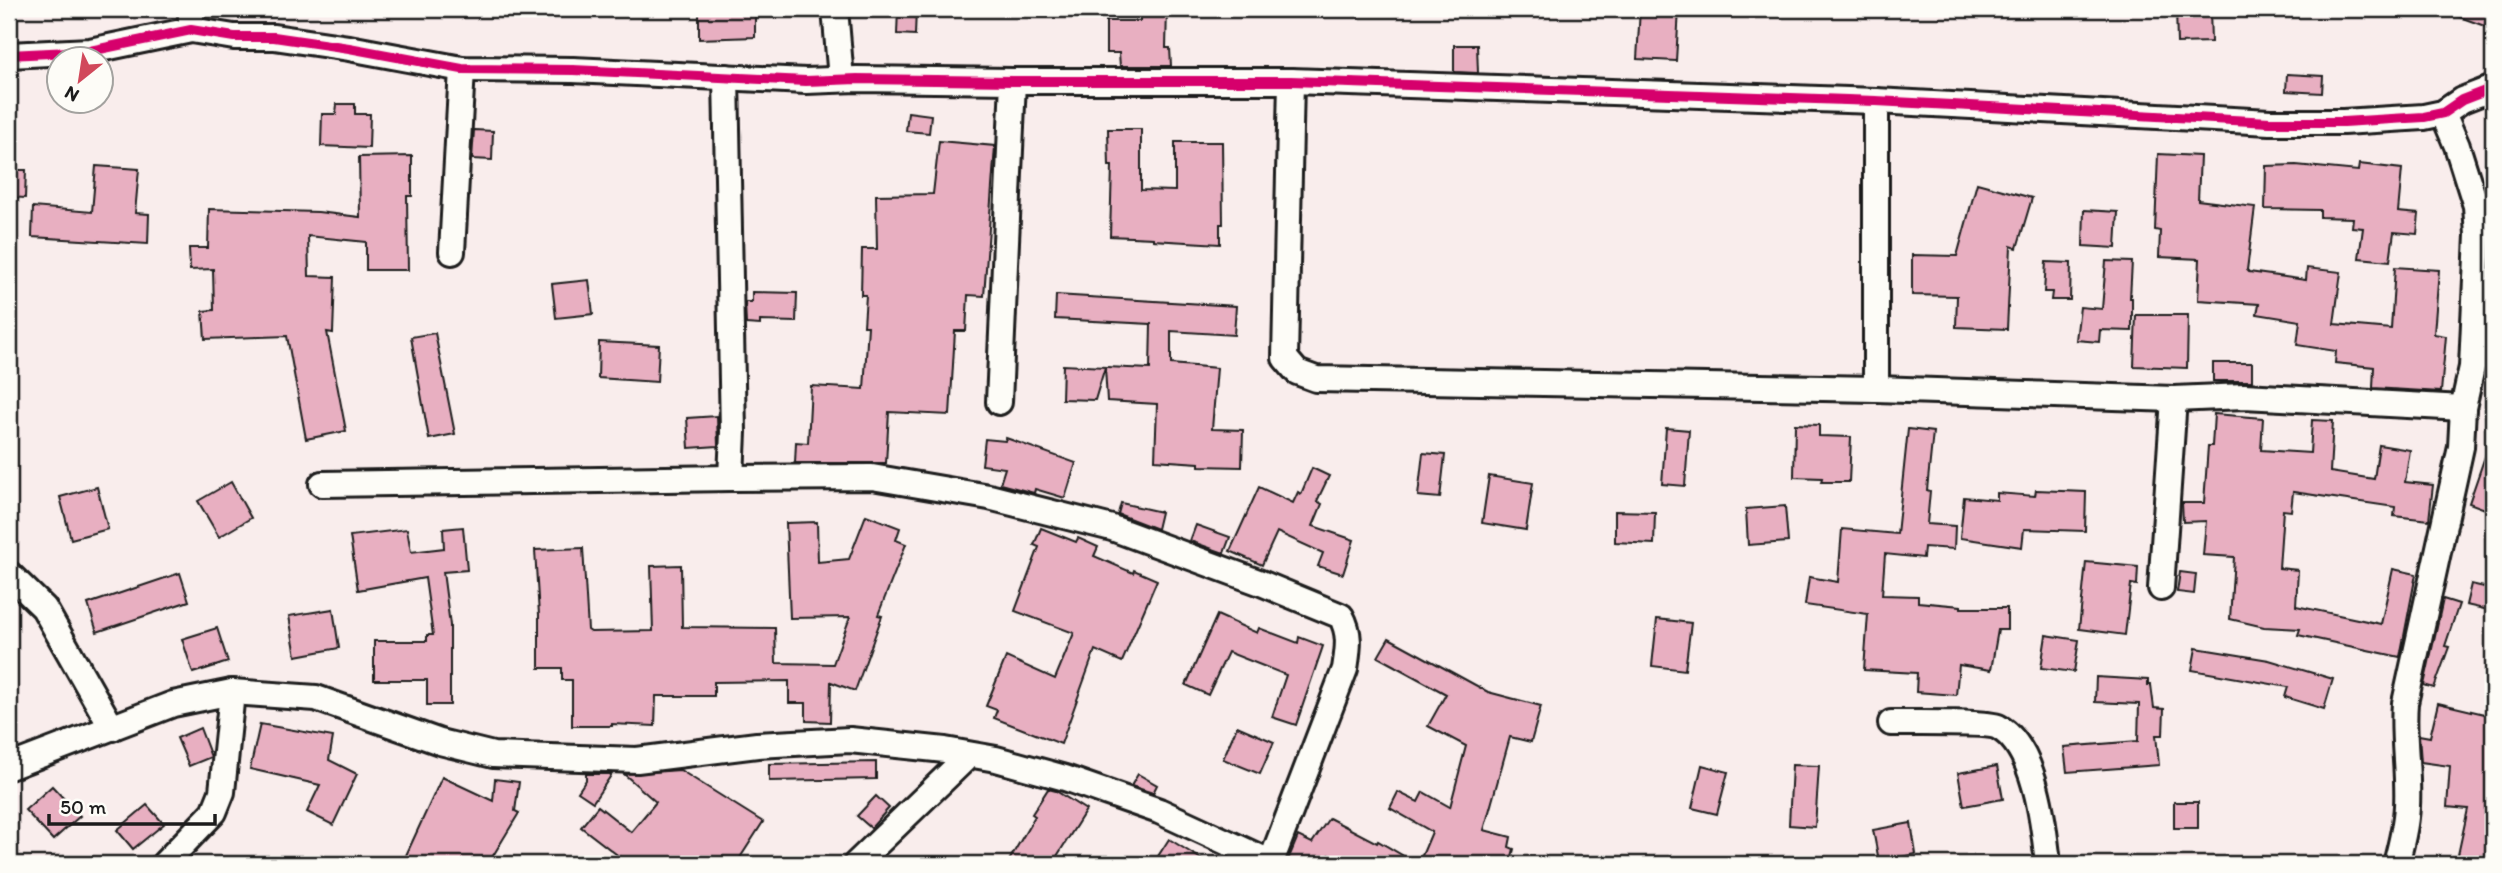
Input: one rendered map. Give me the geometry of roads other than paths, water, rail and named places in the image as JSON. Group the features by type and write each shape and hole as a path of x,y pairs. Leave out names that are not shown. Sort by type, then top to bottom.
{"street":[{"path":"835,9 841,79"},
{"path":"9,55 90,51 191,20 234,37 274,37 462,69 573,70 806,81 1291,81 1876,101 2270,122 2418,118 2443,113 2462,100 2493,88"},
{"path":"452,252 462,69"},
{"path":"726,78 733,432 731,478"},
{"path":"999,402 1013,81"},
{"path":"1291,81 1284,358 1297,372 1316,379 1875,389 2174,399 2244,396 2463,408"},
{"path":"1875,389 1876,101"},
{"path":"2396,864 2404,832 2407,803 2403,727 2405,703 2461,447 2463,408 2472,367 2483,360 2476,206 2457,146 2443,113"},
{"path":"2161,588 2174,399"},
{"path":"9,767 173,704 232,692 316,698 440,742 493,755 637,760 757,745 850,740 902,744 996,759 1065,778 1158,811 1232,856 1273,863 1345,669 1348,628 1341,616 1112,528 989,497 872,477 322,484"},
{"path":"9,574 44,608 112,728"},
{"path":"164,864 214,812 222,792 232,692"},
{"path":"1891,723 1997,725 2013,738 2025,760 2042,809 2048,864"},
{"path":"856,864 970,755"}]}
